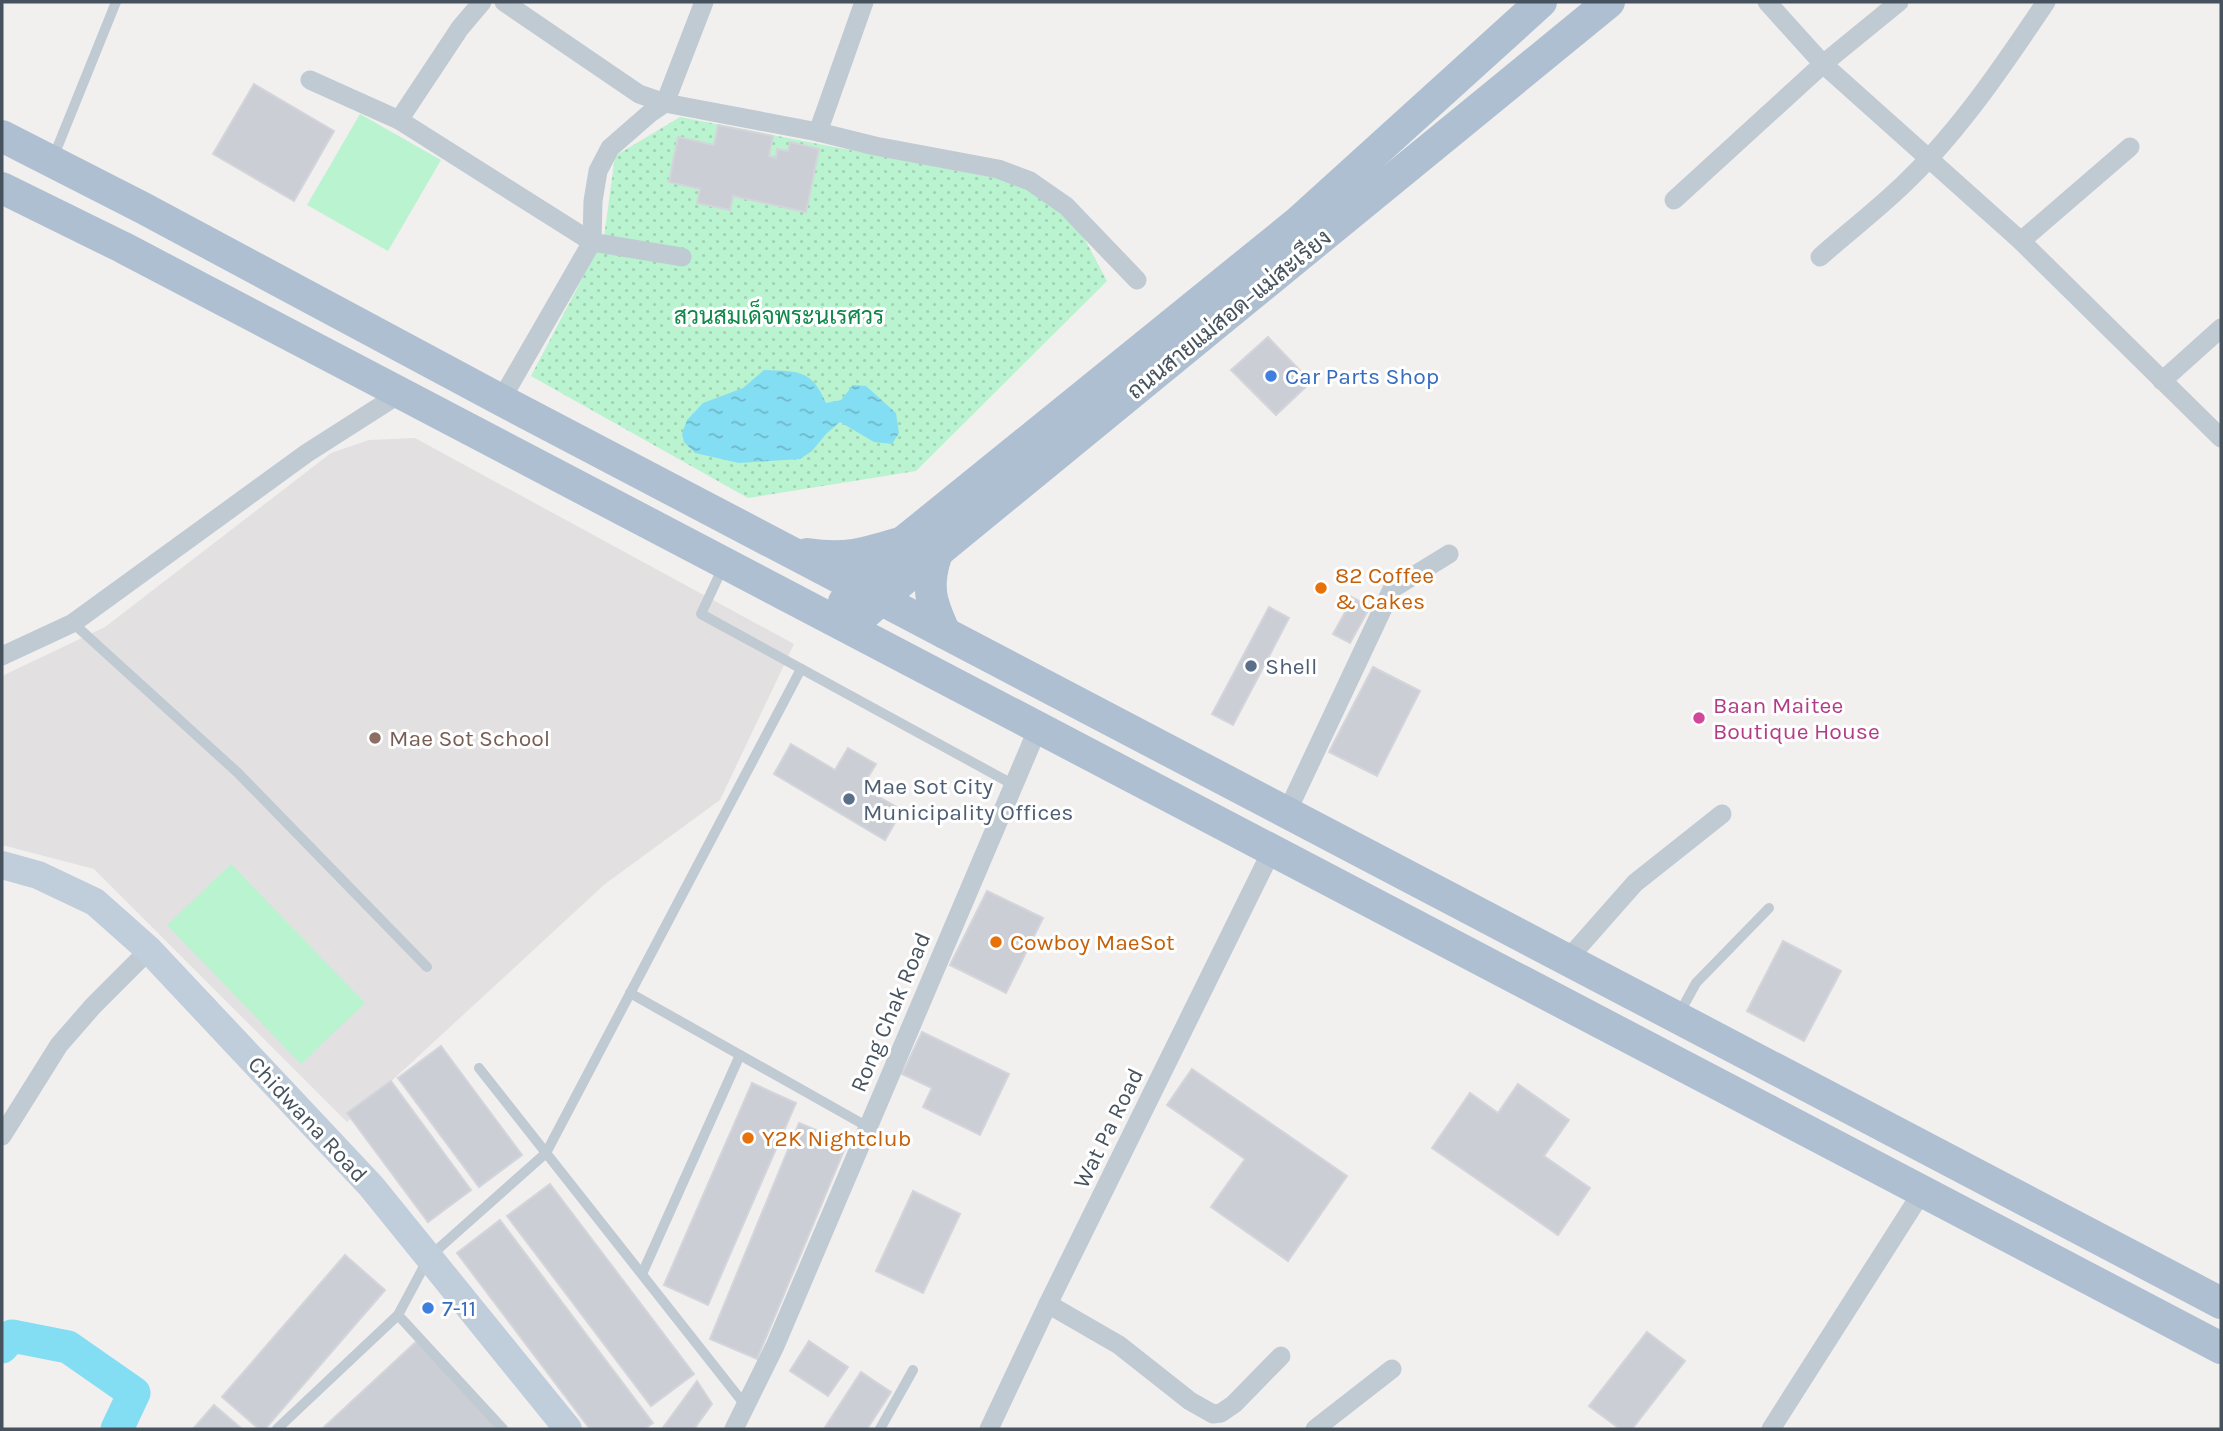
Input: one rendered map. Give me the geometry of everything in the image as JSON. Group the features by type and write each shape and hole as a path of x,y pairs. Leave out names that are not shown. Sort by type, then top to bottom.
{"main road":[{"name":"ถนนสายแม่สอด–แม่สะเรียง","path":"840,623 869,593 903,542 1609,2"},
{"name":"ถนนสายแม่สอด–แม่สะเรียง","path":"869,593 937,553 1306,233 1531,5"},
{"path":"2,136 2221,1303"},
{"path":"2,188 122,247 2221,1348"},
{"path":"122,247 143,208"},
{"path":"788,551 832,558 852,557 903,542"},
{"path":"937,553 930,572 930,591 934,611 945,633"},
{"path":"1596,1020 1614,984"}],"street":[{"path":"399,120 460,28 482,2"},
{"path":"504,2 639,94 665,103 998,169 1030,181 1066,206 1137,279"},
{"path":"501,400 592,242 593,201 598,171 610,148 665,103 704,2"},
{"path":"818,132 864,2"},
{"path":"1767,2 1823,64 2021,241 2221,438"},
{"path":"1674,200 1823,64 1899,2"},
{"path":"1820,257 1908,180 1929,157 1997,75 2046,2"},
{"path":"310,80 399,120 592,242 682,257"},
{"path":"2021,241 2130,147"},
{"path":"2162,381 2221,328"},
{"path":"2,656 73,623 307,453 401,393"},
{"path":"1287,812 1392,589 1449,554"},
{"name":"Rong Chak Road","path":"734,1429 775,1346 1038,728"},
{"path":"1567,960 1635,883 1722,814"},
{"name":"Wat Pa Road","path":"989,1429 1272,850"},
{"name":"Chidwana Road","path":"2,865 38,875 95,902 149,950 370,1186 568,1429"},
{"path":"2,1136 59,1045 93,1006 149,950"},
{"path":"1771,1429 1922,1192"},
{"path":"1048,1304 1119,1345 1190,1401 1213,1414 1221,1413 1234,1405 1281,1356"},
{"path":"1315,1429 1392,1369"}],"lane":[{"path":"52,161 116,2"},
{"path":"725,563 701,614 1014,785"},
{"path":"73,623 238,773 427,967"},
{"path":"277,1429 397,1315 429,1257 546,1153 801,669"},
{"path":"1678,1017 1696,983 1769,908"},
{"path":"630,993 868,1127"},
{"path":"642,1275 740,1055"},
{"path":"479,1068 747,1407"},
{"path":"397,1315 503,1429"},
{"path":"880,1429 913,1370"}],"shaded area":[{"name":"Mae Sot School","path":"415,438 794,644 720,800 605,884 347,1122 94,869 2,845 2,676 105,627 331,453 369,440"}],"green space":[{"path":"360,114 441,160 388,251 307,205"},
{"name":"สวนสมเด็จพระนเรศวร","path":"680,117 1026,184 1081,232 1107,281 916,471 748,498 531,376 604,237 615,156"},
{"path":"231,864 365,1003 301,1064 167,925"}],"water":[{"path":"764,370 802,374 815,383 826,403 841,400 853,385 866,386 896,413 899,433 892,444 874,442 840,422 812,451 800,459 739,463 695,453 684,442 682,434 687,420 703,403 743,388"}],"building":[{"path":"254,84 334,131 294,201 213,154"},
{"path":"718,125 773,136 769,156 776,158 777,149 788,151 790,142 819,149 806,212 733,196 730,210 697,203 700,189 669,182 678,137 714,145"},
{"name":"Car Parts Shop","path":"1268,337 1311,382 1276,415 1231,370"},
{"path":"1344,593 1370,607 1350,643 1333,634 1347,609 1338,604"},
{"name":"Shell","path":"1269,607 1289,618 1233,725 1212,714"},
{"path":"1373,667 1420,691 1377,776 1329,752"},
{"name":"Mae Sot City Municipality Offices","path":"791,744 835,770 848,748 876,764 862,787 902,810 885,840 774,774"},
{"name":"Cowboy MaeSot","path":"987,891 1043,918 1006,993 950,965"},
{"path":"1783,941 1841,971 1804,1041 1747,1011"},
{"path":"922,1032 1009,1074 980,1135 923,1107 932,1088 902,1074"},
{"path":"441,1046 522,1155 479,1187 398,1078"},
{"path":"1192,1069 1347,1176 1288,1261 1211,1207 1245,1159 1167,1105"},
{"path":"391,1081 471,1190 428,1222 347,1113"},
{"path":"752,1083 796,1103 708,1305 664,1285"},
{"path":"1518,1084 1569,1120 1544,1156 1590,1188 1558,1235 1432,1148 1470,1093 1498,1113"},
{"path":"799,1123 847,1143 757,1359 710,1339"},
{"path":"550,1184 694,1374 651,1406 507,1216"},
{"path":"913,1191 960,1214 923,1293 876,1271"},
{"path":"500,1220 653,1423 644,1429 590,1429 457,1253"},
{"path":"345,1255 385,1290 265,1429 259,1429 222,1397"},
{"path":"1647,1332 1685,1361 1632,1429 1620,1429 1589,1406"},
{"path":"417,1341 500,1429 322,1429"},
{"path":"809,1341 848,1367 828,1396 790,1371"},
{"path":"861,1372 891,1392 867,1429 824,1429"},
{"path":"697,1381 712,1404 694,1429 662,1429"},
{"path":"214,1405 242,1429 193,1429"}],"waterway":[{"path":"2,1347 12,1336 68,1347 134,1393 117,1429"}],"place":[{"name":"Car Parts Shop","path":"1271,376"},
{"name":"82 Coffee & Cakes","path":"1321,588"},
{"name":"Shell","path":"1251,666"},
{"name":"Baan Maitee Boutique House","path":"1699,718"},
{"name":"Mae Sot School","path":"375,738"},
{"name":"Mae Sot City Municipality Offices","path":"849,799"},
{"name":"Cowboy MaeSot","path":"996,942"},
{"name":"Y2K Nightclub","path":"748,1138"},
{"name":"7-11","path":"428,1308"}]}
